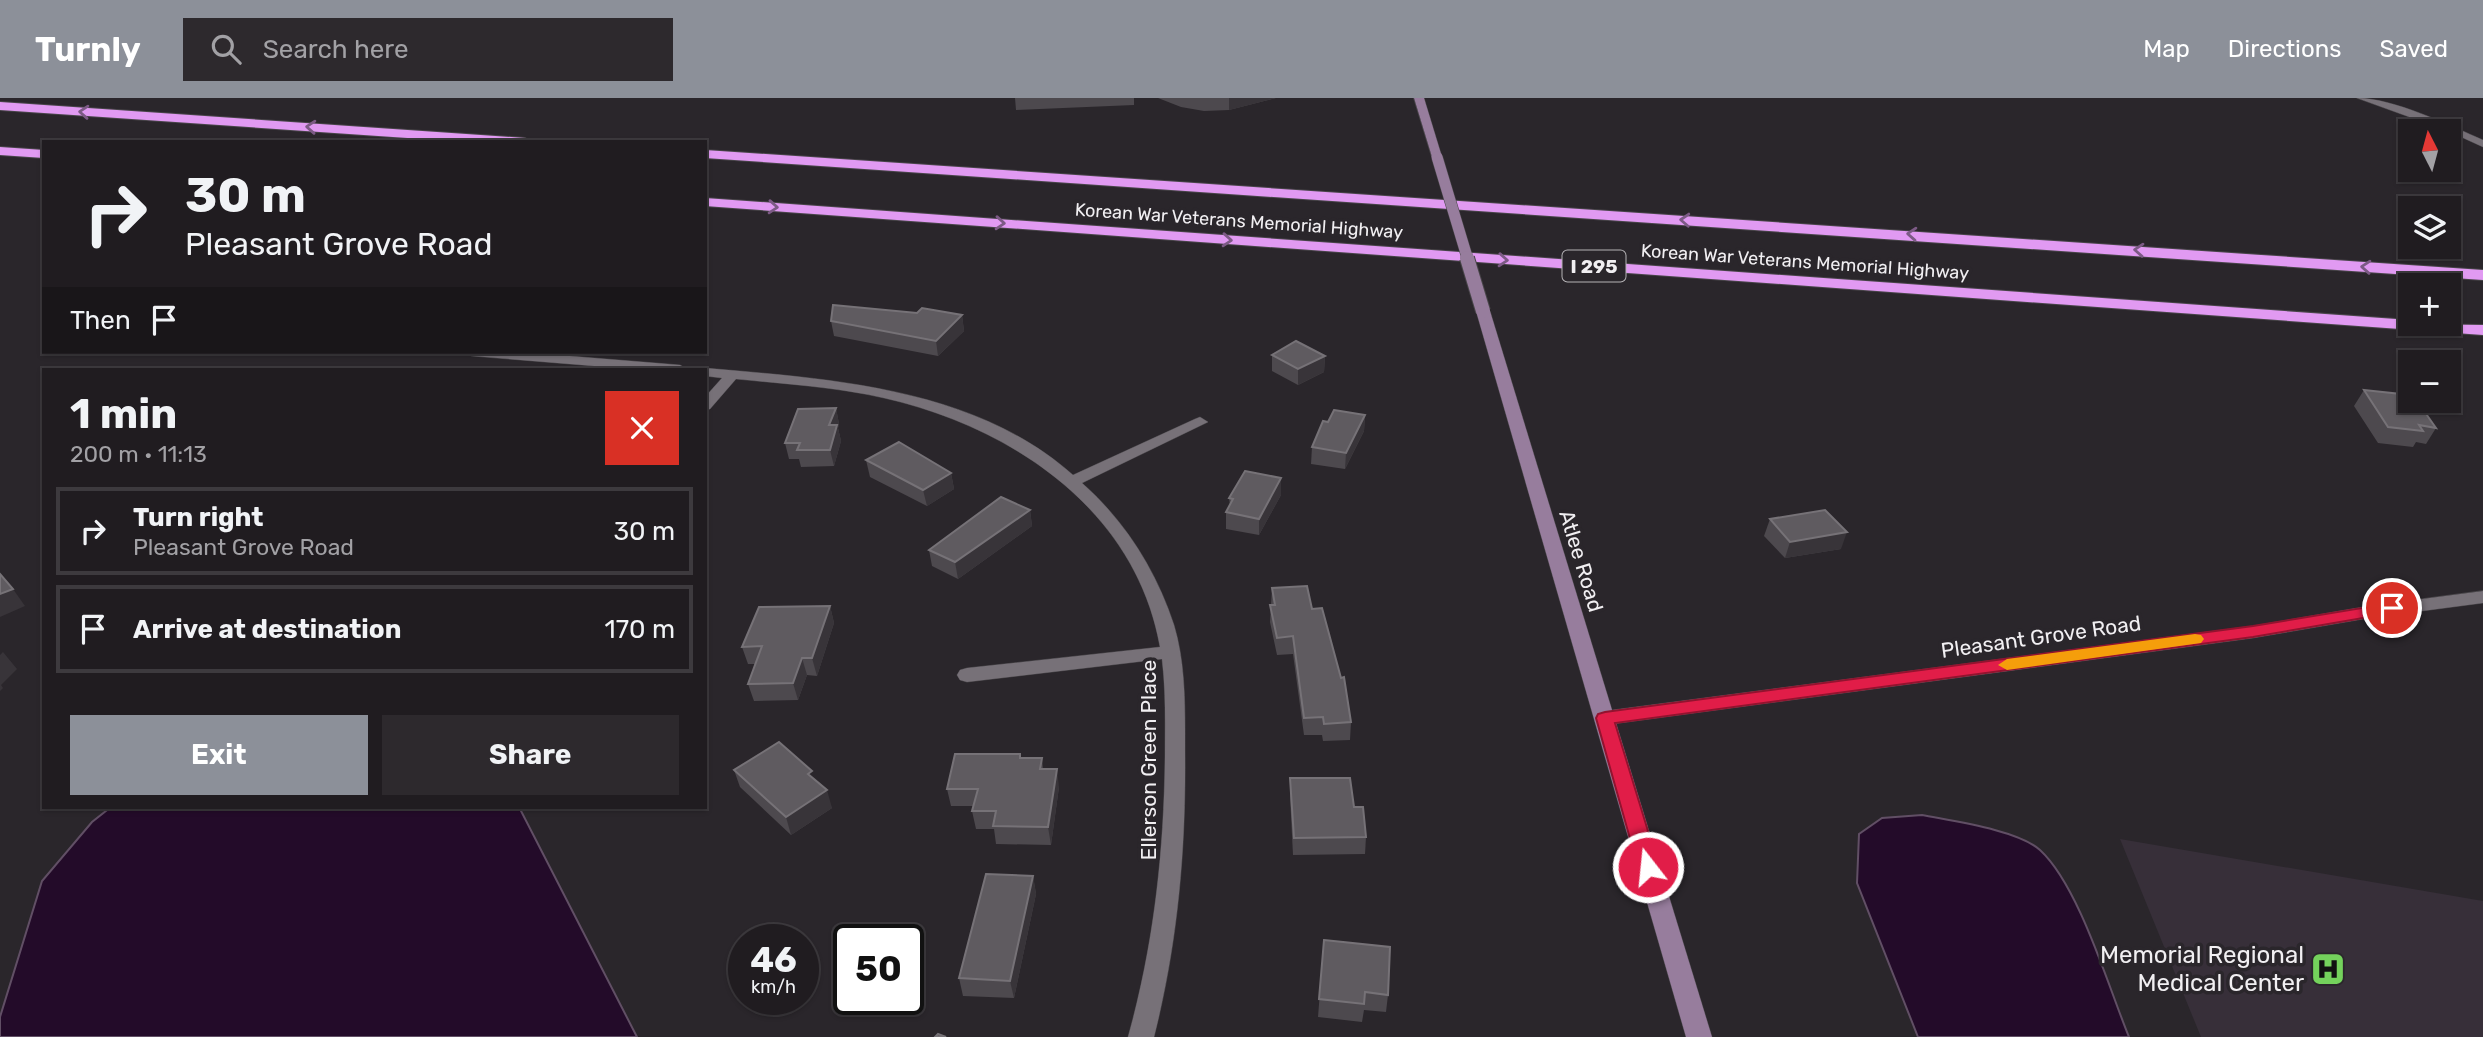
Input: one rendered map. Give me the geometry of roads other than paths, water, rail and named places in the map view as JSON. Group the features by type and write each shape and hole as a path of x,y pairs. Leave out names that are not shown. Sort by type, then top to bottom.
{"highway":[{"path":"0,106 497,140"},
{"path":"0,150 42,154"},
{"name":"Korean War Veterans Memorial Highway","path":"707,154 2483,275"},
{"name":"Korean War Veterans Memorial Highway","path":"707,202 2483,330"}],"main road":[{"name":"Atlee Road","path":"1419,98 1699,1037"}],"street":[{"path":"2362,98 2442,126 2483,144"},
{"path":"496,354 668,368"},
{"name":"Ellerson Green Place","path":"707,372 840,386 933,407 976,422 1015,441 1073,481 1124,535 1149,579 1165,624 1171,652 1175,706 1175,834 1169,910 1156,985 1141,1037"},
{"path":"707,404 732,374"},
{"path":"1073,481 1200,422"},
{"name":"Pleasant Grove Road","path":"1605,718 2240,634 2369,611 2483,597"},
{"path":"967,675 1171,652"}],"place":[{"name":"Memorial Regional Medical Center","path":"2328,969"}]}
